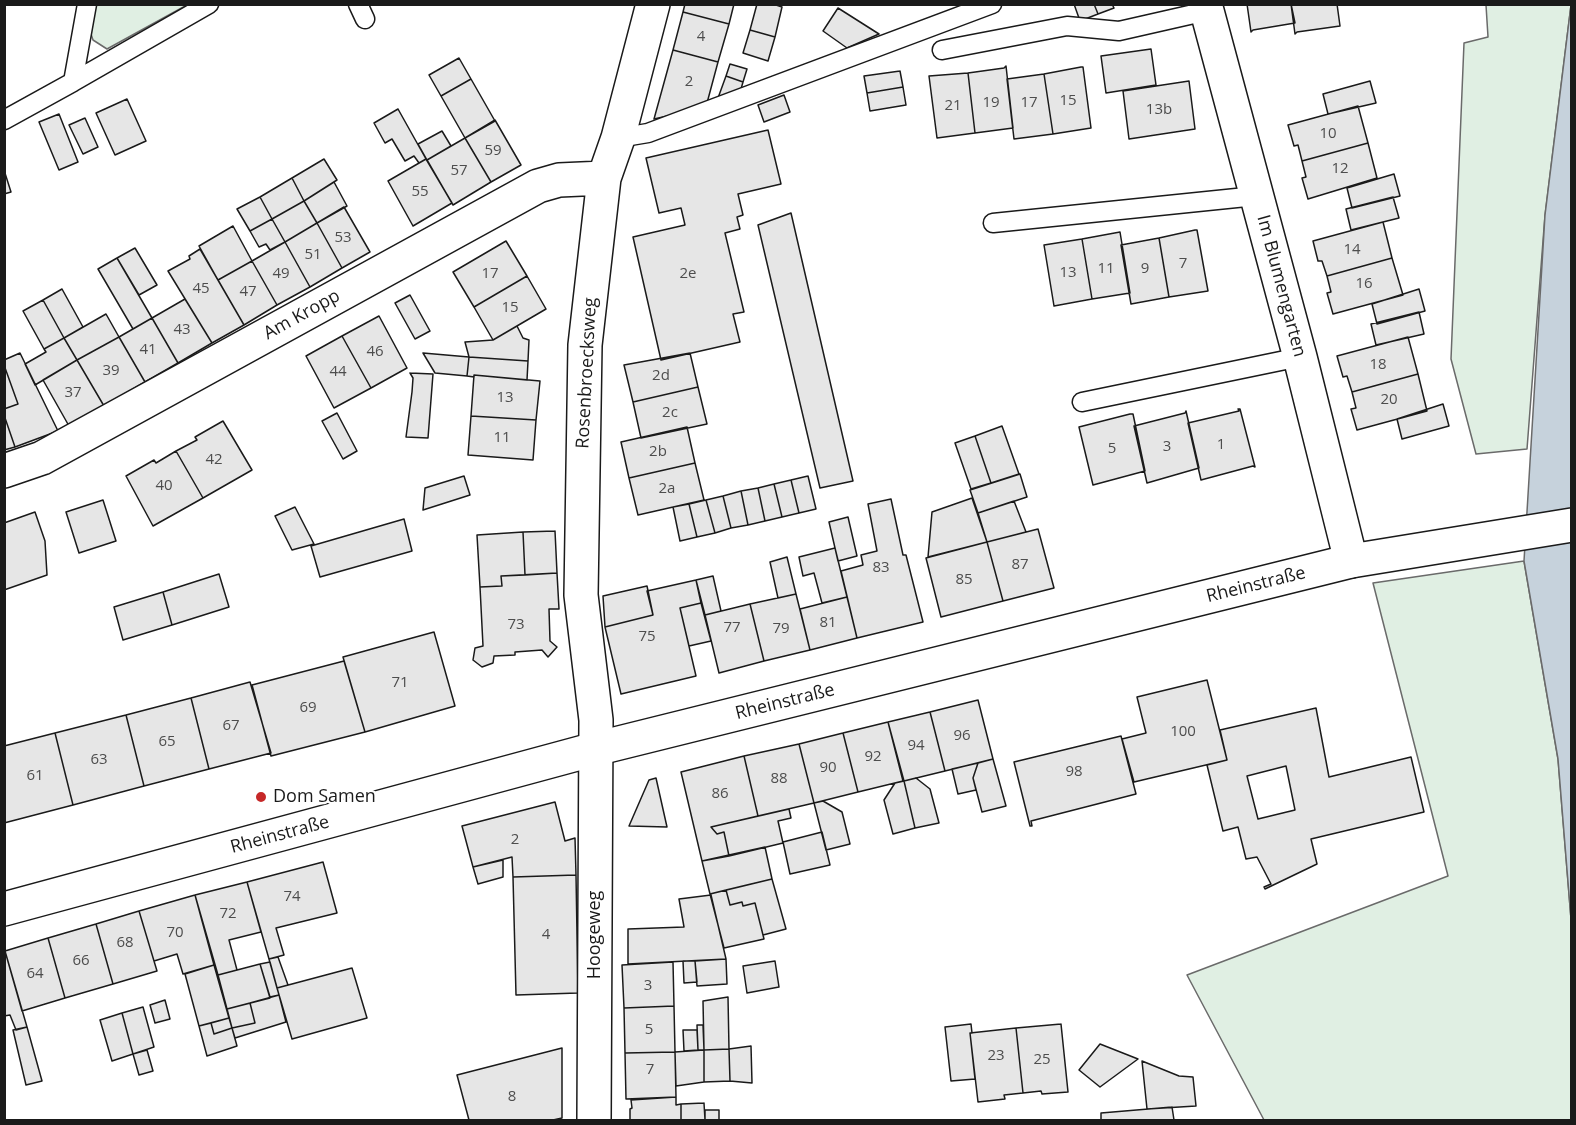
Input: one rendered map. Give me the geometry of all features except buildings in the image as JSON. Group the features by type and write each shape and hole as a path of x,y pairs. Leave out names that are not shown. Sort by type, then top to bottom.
{"street":[{"name":"Rosenbroecksweg","path":"595,748 596,720 581,595 585,345 604,178 618,138 653,4"},
{"name":"Im Blumengarten","path":"1207,8 1300,357 1351,561"},
{"name":"Am Kropp","path":"4,471 42,458 538,186 559,180 604,178"},
{"name":"Rheinstraße","path":"4,909 595,748 1351,561 1505,534 1572,525"},
{"name":"Hoogeweg","path":"594,1120 595,748"}],"lane":[{"path":"73,82 87,4"},
{"path":"4,120 209,4"},
{"path":"618,138 648,134 992,4"},
{"path":"942,50 1067,26 1119,30 1207,8"},
{"path":"993,223 1256,196"},
{"path":"1082,402 1300,357"}],"green space":[{"path":"94,5 187,5 107,49 93,40 90,31"},
{"path":"1486,5 1571,5 1545,215 1527,449 1476,454 1451,359 1464,43 1488,37"},
{"path":"1524,561 1558,759 1571,919 1571,1120 1264,1120 1187,975 1448,876 1373,583"}],"shaded area":[{"path":"1571,5 1571,919 1558,759 1524,561 1545,215"}],"place":[{"name":"Dom Samen","path":"261,797"}]}
